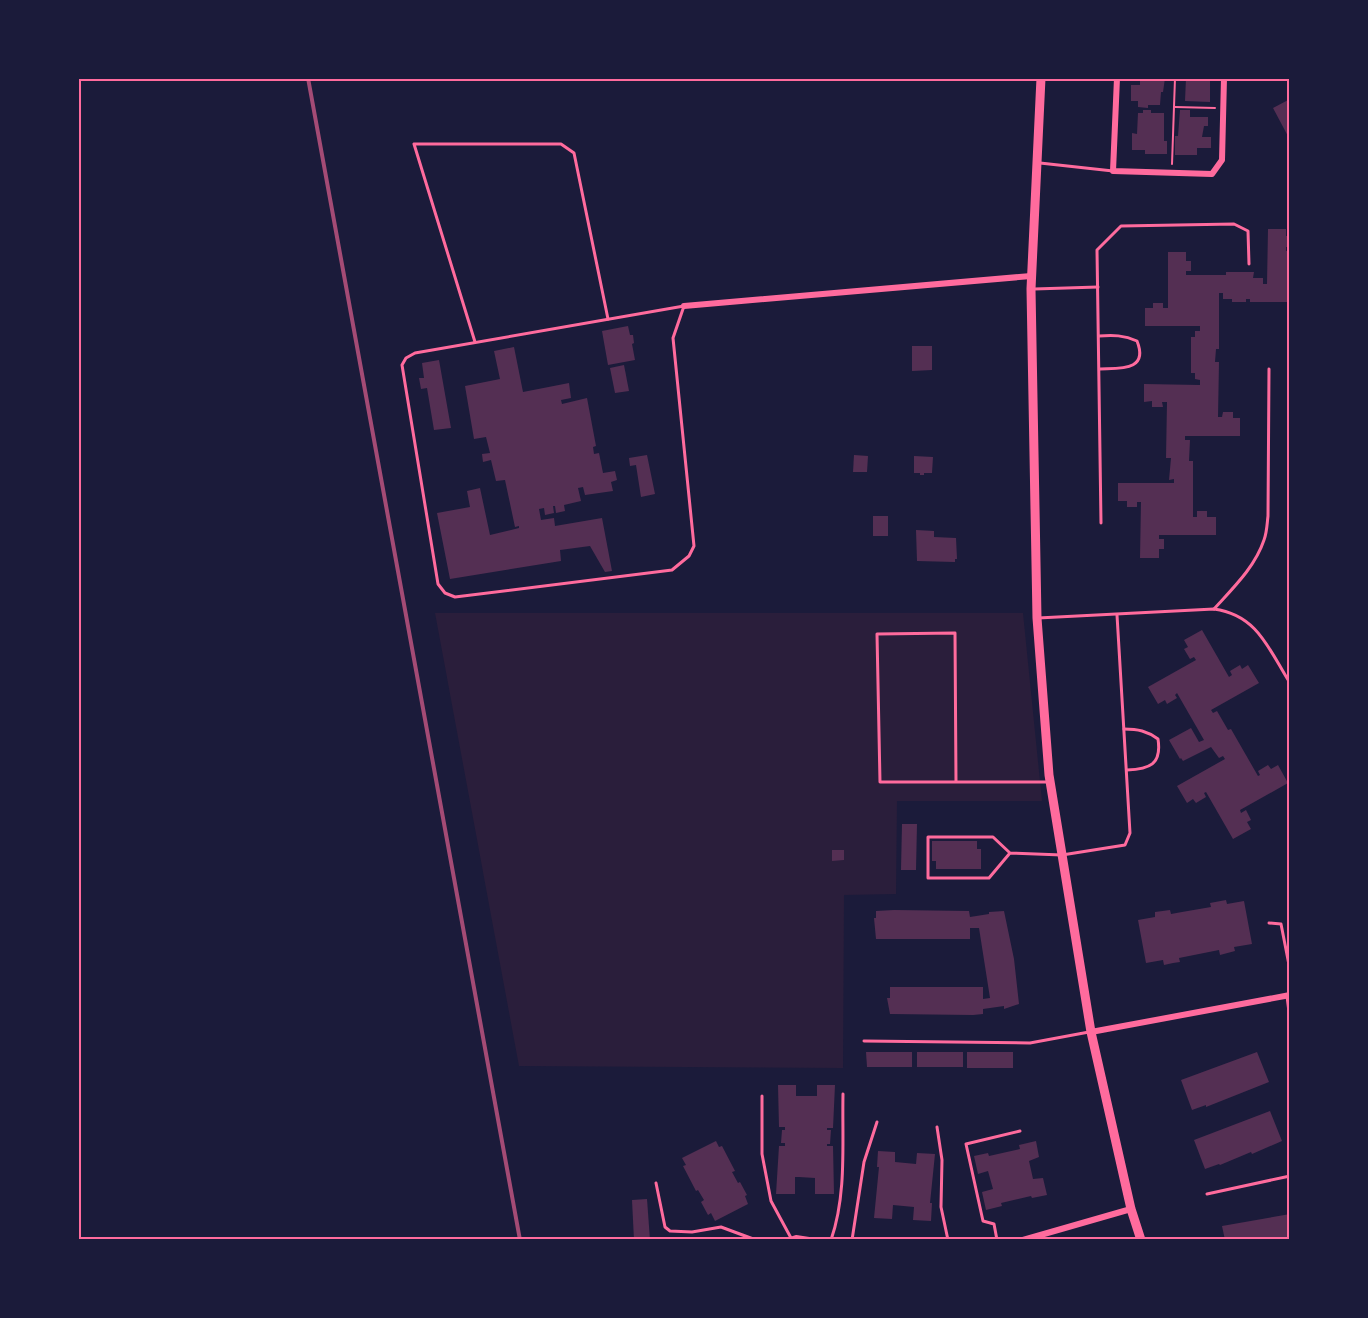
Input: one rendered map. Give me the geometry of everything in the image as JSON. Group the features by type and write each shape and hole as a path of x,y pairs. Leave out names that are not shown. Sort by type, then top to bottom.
{"main road":[{"path":"1041,78 1035,163 1031,289 1036,618 1050,782 1091,1032 1131,1209 1141,1240"}],"street":[{"path":"1117,78 1113,171 1212,174 1222,160 1224,78"},
{"path":"684,306 1031,276"},
{"path":"1091,1032 1288,996"},
{"path":"1023,1240 1131,1209"},
{"path":"791,1240 809,1240"}],"lane":[{"path":"475,342 414,144 561,144 574,153 608,319"},
{"path":"1035,163 1113,171"},
{"path":"1101,523 1096,250 1121,226 1234,224 1248,231 1249,264"},
{"path":"1031,289 1098,287"},
{"path":"684,306 673,338 694,546 689,556 672,570 455,597 445,593 438,584 402,365 406,358 415,353 608,319 684,306"},
{"path":"1099,336 1129,337 1137,341 1140,349 1140,357 1129,368 1099,369"},
{"path":"1214,609 1256,558 1265,538 1268,516 1269,369"},
{"path":"1036,618 1214,609 1228,611 1255,627 1290,683"},
{"path":"1010,853 989,878 928,878 928,837 993,837 1010,853 1062,855 1125,845 1130,833 1117,615"},
{"path":"956,782 955,633 877,634 880,782 956,782 1050,782"},
{"path":"1124,729 1148,732 1158,739 1159,750 1154,763 1145,769 1127,770"},
{"path":"1269,923 1281,924 1290,970"},
{"path":"1288,996 1290,1020"},
{"path":"864,1041 1030,1043 1091,1032"},
{"path":"831,1240 842,1188 843,1094"},
{"path":"762,1096 762,1154 771,1201 791,1240"},
{"path":"852,1240 864,1162 877,1122"},
{"path":"937,1127 942,1160 941,1207 948,1240"},
{"path":"998,1240 994,1224 983,1221 966,1144 1020,1131"},
{"path":"1207,1194 1290,1176"},
{"path":"656,1183 666,1227 670,1231 692,1232 721,1227 756,1240"}],"path":[{"path":"1172,173 1175,78"},
{"path":"1174,107 1224,108"}],"shaded area":[{"path":"435,613 1023,613 1042,801 897,801 896,894 844,895 843,1068 519,1066"}],"building":[{"path":"1140,78 1165,78 1160,105 1148,105 1148,108 1138,107 1138,101 1131,101 1131,85 1140,85"},
{"path":"1186,78 1210,78 1210,102 1185,101"},
{"path":"1290,99 1290,140 1273,108"},
{"path":"1143,110 1151,110 1151,113 1164,113 1164,141 1167,141 1167,154 1145,154 1145,150 1132,150 1132,133 1137,134 1138,113 1143,113"},
{"path":"1180,110 1190,110 1190,117 1208,117 1208,126 1204,126 1202,137 1211,137 1211,148 1197,148 1197,155 1175,155 1175,136 1178,136"},
{"path":"1268,229 1286,229 1286,236 1290,236 1290,247 1286,247 1286,251 1290,251 1290,302 1250,302 1250,299 1246,299 1246,302 1232,302 1232,299 1223,299 1223,293 1219,293 1219,349 1216,349 1215,362 1219,362 1218,417 1222,417 1223,412 1233,412 1233,418 1240,418 1240,436 1185,436 1185,440 1190,440 1189,461 1193,461 1193,517 1197,517 1197,511 1207,511 1207,517 1216,517 1216,535 1159,535 1159,539 1164,539 1164,549 1159,549 1159,558 1140,558 1141,502 1137,502 1137,507 1127,507 1127,501 1118,501 1118,483 1174,483 1174,479 1169,480 1171,458 1166,458 1167,402 1162,402 1163,407 1152,407 1152,401 1144,402 1144,384 1200,385 1200,380 1195,379 1195,373 1191,373 1191,337 1195,337 1195,331 1200,331 1200,326 1145,326 1145,308 1153,308 1153,303 1163,303 1163,308 1168,308 1168,252 1186,252 1186,261 1191,261 1191,271 1186,271 1186,275 1254,272 1253,278 1263,278 1263,284 1267,284"},
{"path":"628,326 630,335 633,335 635,360 608,365 602,331"},
{"path":"912,346 932,346 932,370 912,371"},
{"path":"514,347 523,392 569,383 571,398 561,400 562,404 587,398 596,446 593,447 594,454 599,453 603,473 615,471 617,480 611,482 613,491 585,495 583,487 578,488 581,501 564,505 565,511 556,513 555,506 553,506 554,513 545,515 544,508 539,509 541,520 554,518 555,526 602,518 612,571 605,572 590,546 560,550 561,561 450,579 437,513 470,507 467,491 480,488 490,535 519,528 519,526 515,527 505,480 496,481 491,460 483,462 482,454 490,453 486,437 474,439 465,386 500,379 494,351"},
{"path":"439,360 451,428 434,430 427,388 421,389 419,378 424,378 422,363"},
{"path":"624,365 629,391 615,393 610,368"},
{"path":"647,455 655,494 641,497 636,465 630,466 629,458"},
{"path":"854,455 868,456 867,472 853,472"},
{"path":"914,456 933,457 932,473 920,475 920,473 914,473"},
{"path":"873,516 888,516 888,536 873,536"},
{"path":"916,530 934,531 934,537 956,538 957,559 955,562 917,561"},
{"path":"1202,630 1229,677 1232,675 1230,671 1240,665 1242,669 1248,665 1259,683 1211,710 1213,713 1217,711 1228,730 1231,729 1258,776 1260,775 1258,771 1268,765 1271,769 1278,765 1288,783 1240,810 1241,813 1246,810 1251,820 1247,822 1251,829 1233,839 1206,792 1204,793 1206,797 1196,803 1193,799 1187,803 1177,786 1225,759 1223,756 1219,758 1211,747 1183,761 1180,759 1169,740 1191,728 1199,742 1204,740 1177,693 1175,695 1177,698 1167,704 1165,700 1158,704 1148,687 1196,660 1194,657 1190,659 1184,649 1188,647 1184,640"},
{"path":"902,824 917,824 916,870 901,870"},
{"path":"932,841 977,841 977,849 981,849 981,869 936,869 936,861 932,861"},
{"path":"832,850 844,850 844,860 832,861"},
{"path":"1226,900 1227,904 1244,901 1252,944 1234,947 1235,951 1220,955 1219,950 1179,958 1180,962 1164,965 1163,960 1146,963 1138,920 1155,917 1155,912 1170,910 1171,914 1211,907 1210,903"},
{"path":"876,911 969,911 970,917 1004,911 1014,959 1019,1004 1004,1009 1004,1006 983,1009 983,1014 973,1015 890,1014 887,998 890,998 890,987 983,987 983,999 990,998 979,928 970,928 970,939 876,939 874,918 876,918"},
{"path":"866,1052 912,1052 912,1067 867,1067"},
{"path":"917,1052 963,1052 963,1067 917,1067"},
{"path":"967,1052 1013,1052 1013,1068 967,1068"},
{"path":"1257,1052 1269,1082 1206,1107 1206,1105 1192,1110 1181,1080"},
{"path":"778,1085 796,1085 796,1096 817,1096 817,1085 835,1085 833,1128 827,1128 831,1130 830,1144 827,1146 833,1146 834,1194 815,1194 815,1178 795,1177 795,1194 776,1194 779,1146 785,1146 785,1143 781,1143 782,1130 785,1130 785,1127 779,1127"},
{"path":"1270,1111 1282,1141 1252,1154 1251,1152 1205,1169 1194,1140"},
{"path":"716,1141 719,1147 722,1146 735,1171 732,1172 747,1195 745,1196 748,1204 715,1221 711,1213 708,1215 701,1202 704,1200 698,1190 696,1191 683,1166 686,1165 682,1158"},
{"path":"1036,1141 1039,1157 1029,1161 1033,1179 1043,1178 1047,1195 1001,1203 1002,1206 986,1210 982,1192 993,1189 988,1171 978,1174 974,1156 988,1153 989,1156 1020,1149 1019,1145"},
{"path":"878,1151 895,1152 895,1162 916,1164 917,1153 935,1154 930,1203 932,1203 931,1221 913,1220 914,1207 893,1205 892,1219 874,1218 879,1167 877,1167"},
{"path":"647,1199 650,1240 634,1240 632,1200"},
{"path":"1290,1214 1290,1240 1225,1240 1222,1226"}],"railway":[{"path":"308,78 520,1240"}]}
